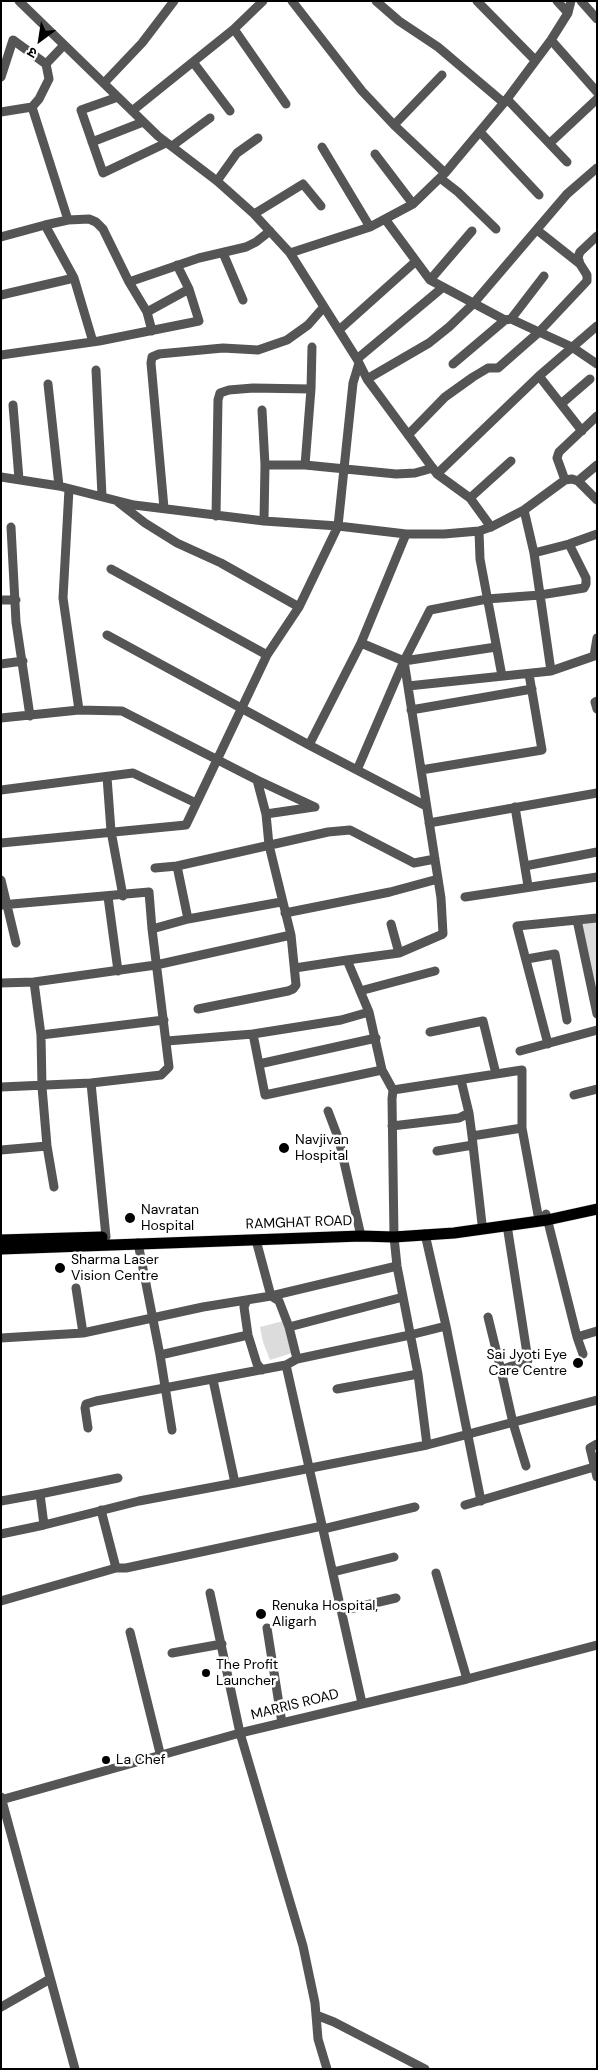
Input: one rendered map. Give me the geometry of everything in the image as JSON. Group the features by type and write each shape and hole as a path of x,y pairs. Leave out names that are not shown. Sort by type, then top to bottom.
{"main road":[{"name":"RAMGHAT ROAD","path":"1,1240 454,1233 507,1225 597,1203"},
{"name":"RAMGHAT ROAD","path":"394,1234 597,1209"},
{"name":"RAMGHAT ROAD","path":"1,1249 256,1240 360,1233"}],"street":[{"path":"19,1 143,122 169,145 217,181 254,214 290,253 358,361 367,379 408,435 435,471 470,498 491,527"},
{"path":"104,83 142,42 174,1"},
{"path":"132,111 234,28 263,1"},
{"path":"292,1 362,91 496,229"},
{"path":"376,1 506,101 550,142 567,162"},
{"path":"477,1 535,60"},
{"path":"557,1 568,13"},
{"path":"290,253 370,227 412,204 481,133 551,40 568,13 572,1"},
{"path":"581,1 597,19"},
{"path":"234,28 286,104"},
{"path":"1,77 13,40 46,64 49,79 32,107 1,112"},
{"path":"551,40 597,92"},
{"path":"46,64 64,44"},
{"path":"193,62 230,111"},
{"path":"394,125 442,75"},
{"path":"118,97 82,110 103,173 169,145 210,118"},
{"path":"550,142 597,99"},
{"path":"32,107 68,220"},
{"path":"92,142 143,122"},
{"path":"481,133 539,195"},
{"path":"217,181 237,154 258,138"},
{"path":"322,147 370,227"},
{"path":"375,154 412,204"},
{"path":"367,379 429,343 473,304 567,194 597,168"},
{"path":"254,214 303,184 321,206"},
{"path":"1,237 68,220 90,219 96,222 103,229 129,282 147,312 152,330"},
{"path":"385,219 430,280 473,304 572,346 597,364"},
{"path":"44,225 74,278 93,342"},
{"path":"537,230 580,264"},
{"path":"129,282 177,265 256,242 270,231"},
{"path":"430,280 472,231"},
{"path":"408,435 445,397 488,368 498,368 539,332 587,281 587,275 578,258 580,252 597,236"},
{"path":"223,253 242,300"},
{"path":"339,330 415,262"},
{"path":"1,355 93,342 199,321 189,289 177,265"},
{"path":"453,364 508,319 544,276"},
{"path":"1,295 74,278"},
{"path":"1,843 186,825 267,655 299,607 338,526 353,384 358,361 442,288"},
{"path":"147,312 189,289"},
{"path":"164,508 152,357 159,354 223,348 258,350 287,340 308,325 323,308"},
{"path":"265,465 305,464 396,474 435,471 538,376 597,326"},
{"path":"305,464 311,389 312,347"},
{"path":"96,370 102,496"},
{"path":"538,376 582,430"},
{"path":"561,404 590,379"},
{"path":"48,384 59,486"},
{"path":"216,516 218,400 220,393 229,390 253,388 311,389"},
{"path":"13,405 19,479"},
{"path":"262,410 265,465 264,521"},
{"path":"565,480 557,458 559,452 597,416"},
{"path":"470,498 511,461"},
{"path":"578,481 597,465"},
{"path":"1,477 59,486 134,505 216,516 338,526 406,534 444,534 479,531 491,527 524,510 565,480 572,479 578,481 597,500"},
{"path":"68,489 63,598 79,710"},
{"path":"114,499 144,523 178,543 221,563 299,607"},
{"path":"524,510 534,553 552,671"},
{"path":"12,527 12,564 16,600 16,622 30,716"},
{"path":"479,531 480,559 502,676"},
{"path":"309,745 361,643 406,534"},
{"path":"534,553 597,534"},
{"path":"357,770 404,661 430,610 487,599 540,595 584,588 586,578 569,544"},
{"path":"111,569 267,655"},
{"path":"1,600 16,600"},
{"path":"107,635 309,745 426,806"},
{"path":"408,686 552,671 595,655 597,638"},
{"path":"361,643 404,661 496,647"},
{"path":"1,664 23,661"},
{"path":"295,968 399,953 443,934 438,879 404,661"},
{"path":"421,770 542,750 529,674"},
{"path":"411,710 532,689"},
{"path":"597,701 595,702 597,709"},
{"path":"1,718 79,710 122,711 314,807 266,814"},
{"path":"1,790 133,773 196,803"},
{"path":"107,777 111,831 123,896"},
{"path":"198,1009 293,989 296,984 291,935 281,902 269,845 266,814 257,780"},
{"path":"429,823 597,793"},
{"path":"515,807 528,886"},
{"path":"155,868 177,866 328,832 350,830 414,863 435,859"},
{"path":"525,866 597,852"},
{"path":"177,866 188,919"},
{"path":"465,897 597,877"},
{"path":"285,913 390,892 438,879"},
{"path":"1,880 4,904 16,943"},
{"path":"1,1087 42,1087 161,1075 169,1067 149,892 123,896 4,904"},
{"path":"108,897 118,971"},
{"path":"152,929 188,919 281,902"},
{"path":"548,1044 517,926 597,918"},
{"path":"577,920 597,1014"},
{"path":"391,924 399,953"},
{"path":"1,984 34,982 156,965 291,935"},
{"path":"527,959 555,954 567,1020"},
{"path":"347,960 369,1012 382,1070 393,1090 394,1234 397,1266 418,1374 427,1445"},
{"path":"360,990 436,971"},
{"path":"34,982 41,1035 42,1087 47,1146 54,1187"},
{"path":"167,1041 253,1034 341,1020 369,1012"},
{"path":"41,1035 164,1020"},
{"path":"430,1032 483,1021 496,1074"},
{"path":"520,1052 597,1030"},
{"path":"253,1034 265,1095 382,1070"},
{"path":"259,1064 376,1038"},
{"path":"393,1090 522,1070 522,1128 544,1216 583,1354"},
{"path":"461,1080 469,1113 482,1224"},
{"path":"91,1083 106,1237"},
{"path":"574,1095 597,1089"},
{"path":"328,1111 339,1140 360,1233"},
{"path":"392,1126 459,1118 469,1113"},
{"path":"437,1151 522,1128"},
{"path":"1,1150 47,1146"},
{"path":"501,1370 528,1360 507,1225"},
{"path":"425,1234 446,1326 481,1501"},
{"path":"256,1240 271,1296 280,1301 297,1360"},
{"path":"138,1243 160,1354 172,1430"},
{"path":"1,1338 83,1333 203,1307 271,1296 397,1266"},
{"path":"76,1288 83,1333"},
{"path":"289,1327 403,1297"},
{"path":"247,1300 244,1307 248,1335 257,1364 262,1370"},
{"path":"488,1317 513,1423 526,1466"},
{"path":"88,1428 86,1404 96,1401 286,1365 297,1360 446,1326"},
{"path":"577,1336 597,1331"},
{"path":"160,1354 248,1335"},
{"path":"286,1365 362,1703"},
{"path":"337,1388 418,1374"},
{"path":"214,1380 235,1483"},
{"path":"1,1534 101,1510 427,1445 466,1433 513,1423 597,1400"},
{"path":"597,1444 590,1448 597,1477"},
{"path":"465,1505 594,1467"},
{"path":"1,1501 118,1478"},
{"path":"40,1494 44,1525"},
{"path":"1,1601 116,1568 126,1568 415,1507"},
{"path":"101,1510 116,1568"},
{"path":"333,1572 394,1557"},
{"path":"436,1573 467,1679"},
{"path":"210,1593 240,1733 303,1946 316,2015 318,2039 327,2069"},
{"path":"342,1611 396,1598"},
{"path":"267,1628 282,1723"},
{"path":"130,1632 161,1757"},
{"path":"172,1652 222,1644"},
{"name":"MARRIS ROAD","path":"2,1799 161,1757 240,1733 467,1679 597,1645"},
{"path":"2,1799 75,2069"},
{"path":"1,2006 50,1979"},
{"path":"316,2015 334,2022 425,2069"}],"shaded area":[{"path":"597,918 597,1014 577,920"},
{"path":"287,1320 292,1353 270,1360 260,1327"}],"place":[{"name":"Navjivan Hospital","path":"284,1148"},
{"name":"Navratan Hospital","path":"130,1218"},
{"name":"Sharma Laser Vision Centre","path":"60,1268"},
{"name":"Sai Jyoti Eye Care Centre","path":"578,1363"},
{"name":"Renuka Hospital, Aligarh","path":"261,1614"},
{"name":"The Profit Launcher","path":"206,1673"},
{"name":"La Chef","path":"106,1760"}]}
